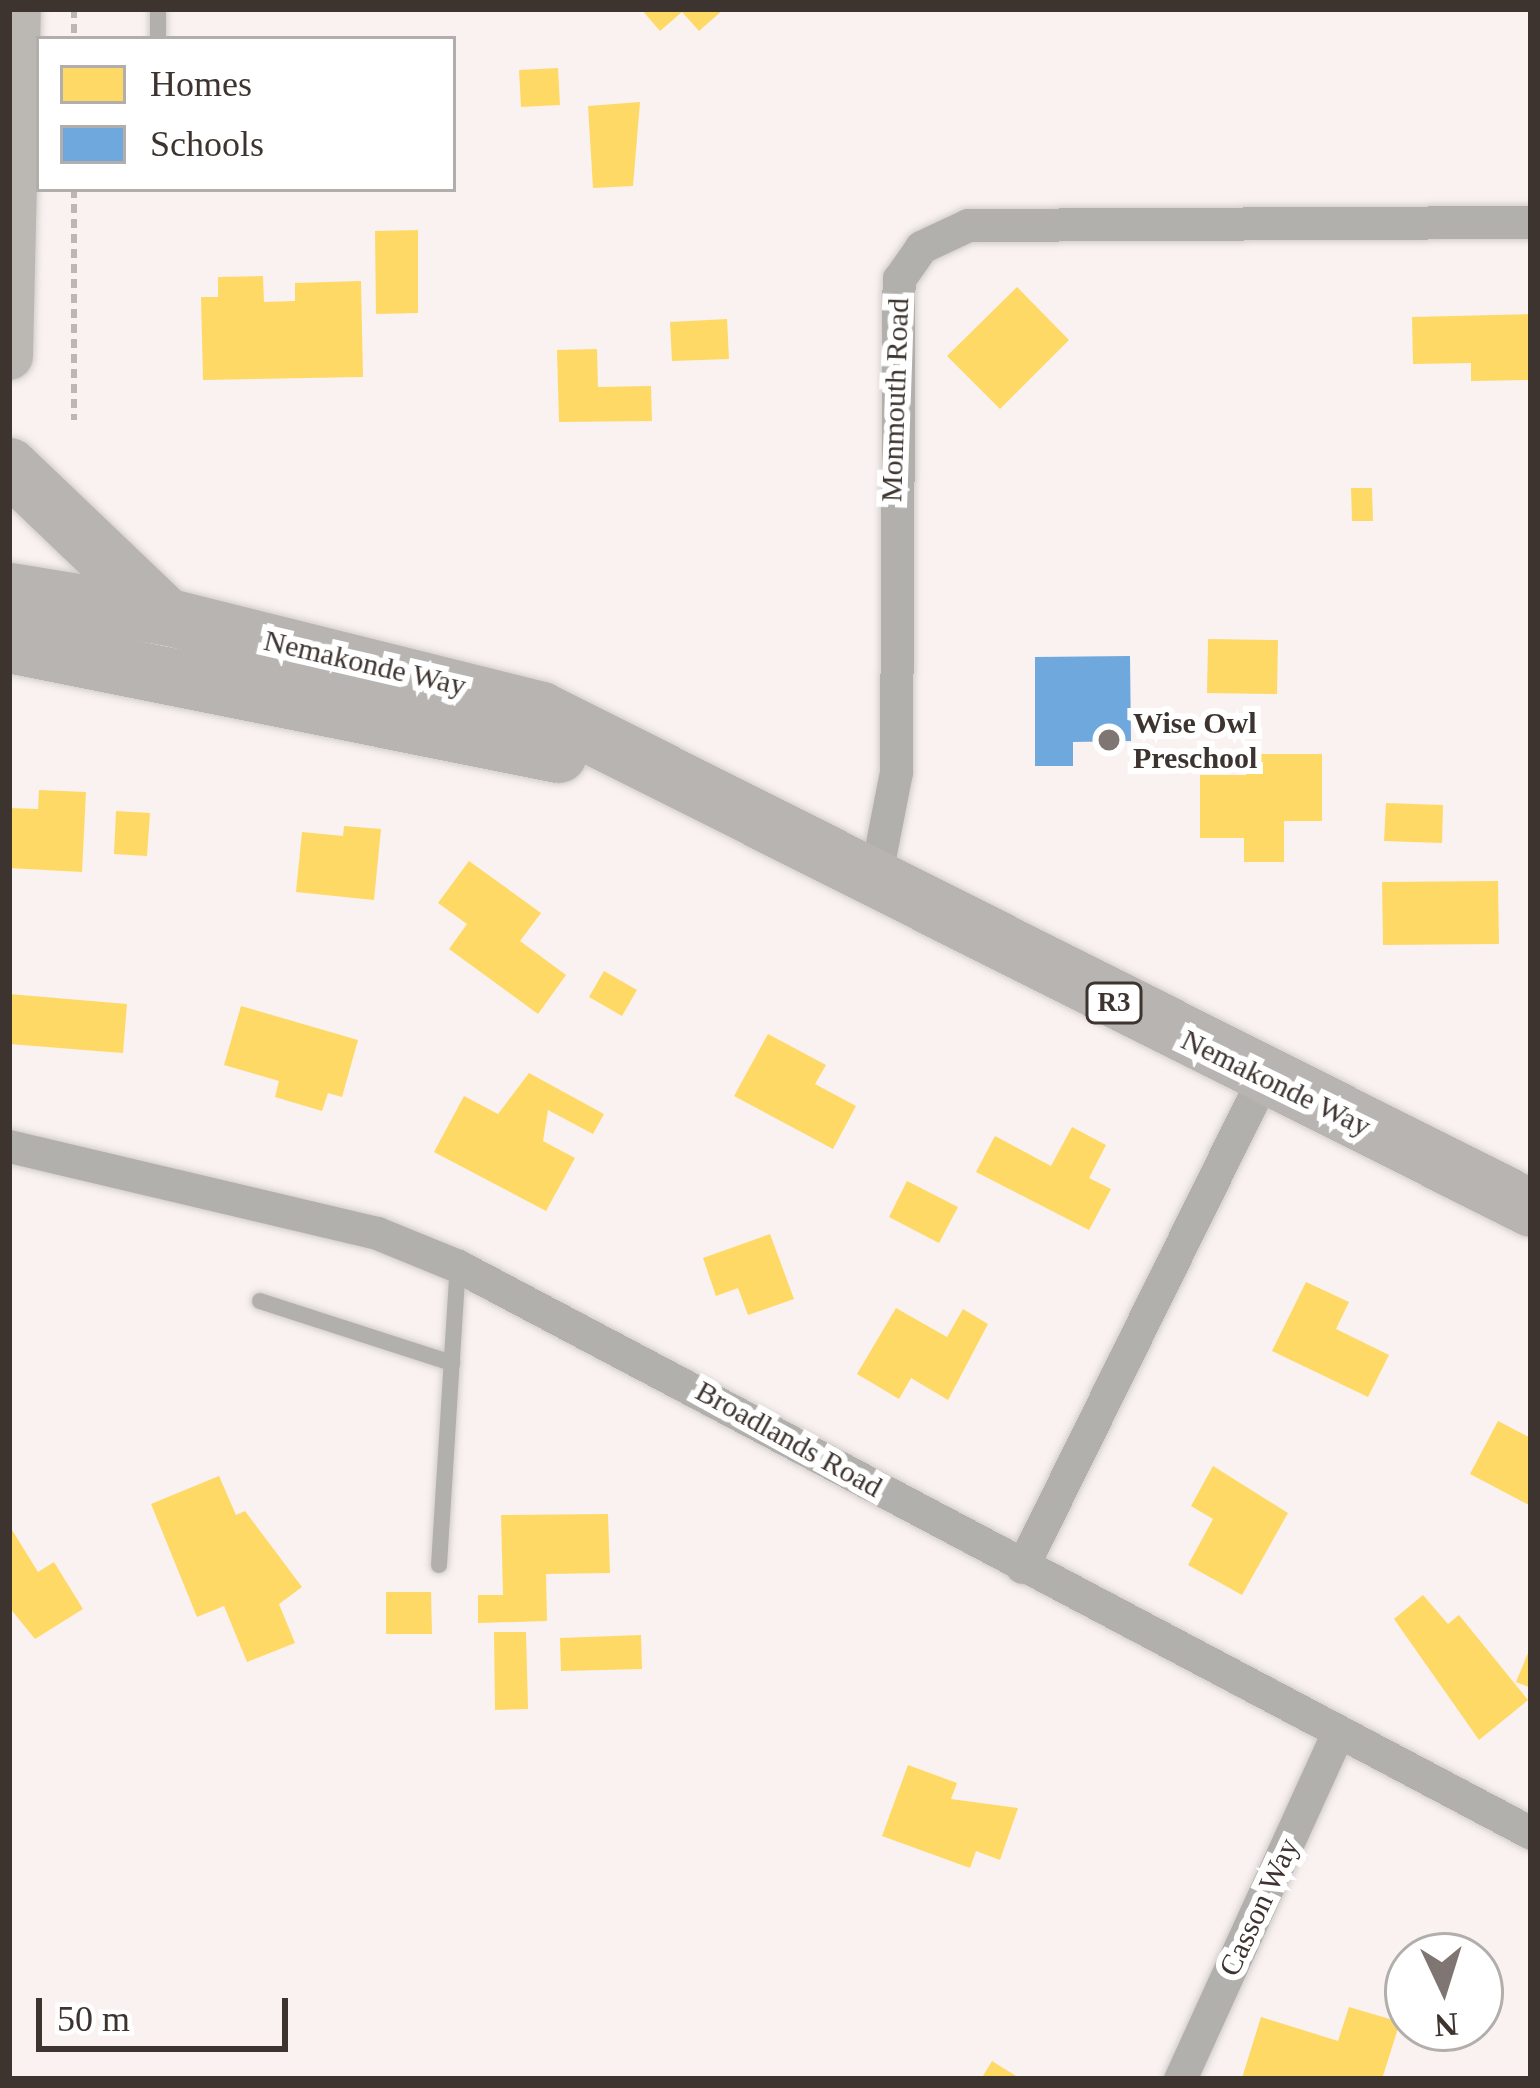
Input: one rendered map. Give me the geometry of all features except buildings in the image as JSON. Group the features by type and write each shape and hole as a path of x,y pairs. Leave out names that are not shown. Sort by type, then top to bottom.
{"highway":[{"path":"9,466 104,567 169,617"},
{"name":"Nemakonde Way","path":"9,591 169,617 541,710 874,884 1531,1208"},
{"name":"Nemakonde Way","path":"9,644 449,724 701,792"}],"main road":[{"path":"9,356 26,152 17,9"}],"street":[{"name":"Monmouth Road","path":"874,884 896,772 899,279 921,248 968,225 1531,221"},
{"path":"1022,1567 1264,1077"},
{"name":"Broadlands Road","path":"9,1147 377,1233 458,1266 1337,1735 1531,1833"},
{"name":"Casson Way","path":"1180,2079 1337,1735"}],"lane":[{"path":"439,1565 458,1266"},
{"path":"260,1301 452,1363"}],"path":[{"path":"74,192 74,420"}],"place":[{"name":"Wise Owl Preschool","path":"1109,740"}]}
